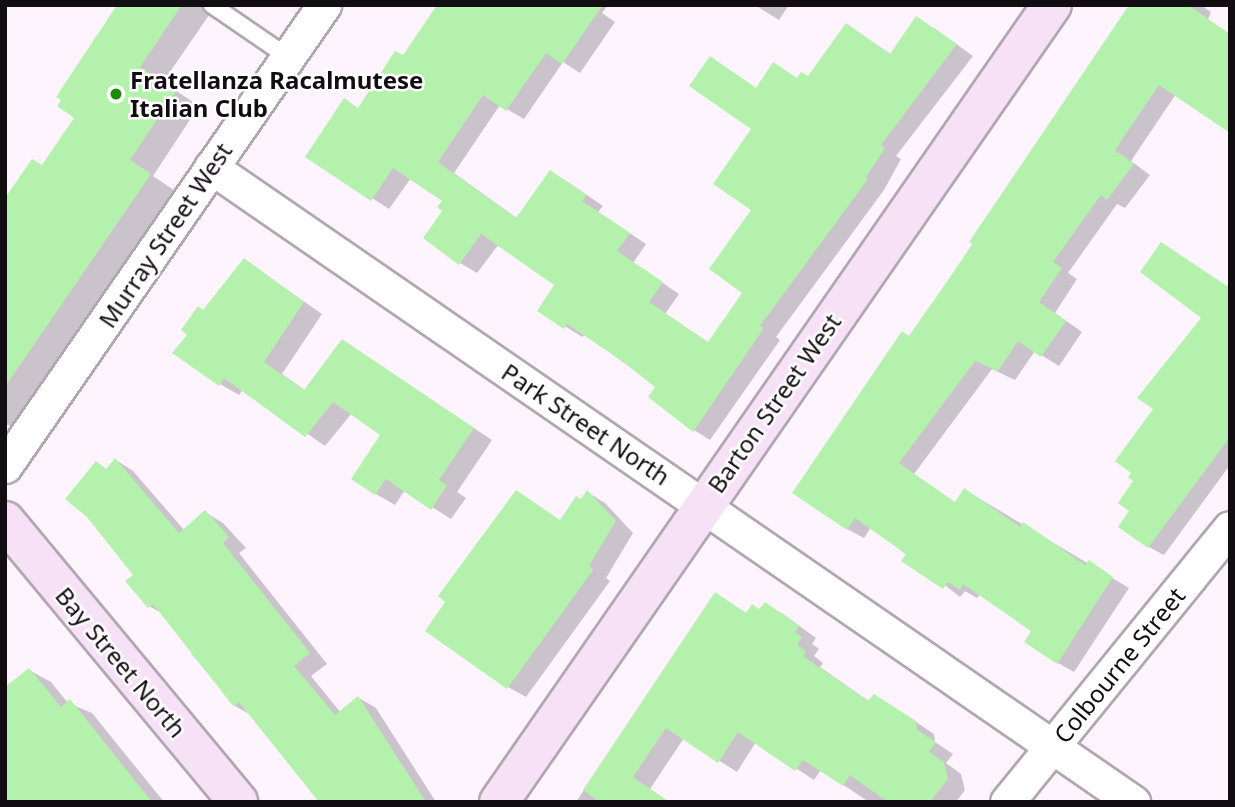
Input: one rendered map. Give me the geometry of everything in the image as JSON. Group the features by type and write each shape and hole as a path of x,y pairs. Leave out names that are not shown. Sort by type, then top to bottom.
{"street":[{"name":"Murray Street West","path":"5,466 324,5"},
{"name":"Barton Street West","path":"499,802 1052,5"},
{"name":"Park Street North","path":"211,167 1133,802"},
{"name":"Bay Street North","path":"5,521 238,802"},
{"name":"Colbourne Street","path":"1007,802 1230,527"}],"lane":[{"path":"212,5 288,57"}],"building":[{"path":"117,5 182,5 140,67 176,91 130,160 151,174 5,387 5,198 32,159 42,165 74,118 57,106 61,100 56,97"},
{"path":"437,5 603,5 562,64 546,53 506,111 483,95 438,162 516,218 550,170 587,195 582,201 630,233 617,251 663,282 649,302 708,342 742,293 709,269 751,210 713,184 751,129 689,86 710,56 756,88 773,62 797,78 801,72 808,76 846,23 890,54 916,16 957,44 881,145 885,148 866,177 868,179 760,326 764,328 693,432 648,397 655,387 622,361 567,324 564,329 537,311 554,285 481,234 459,265 423,238 442,211 437,207 442,201 393,168 371,201 305,157 344,98 358,108 395,51 403,55"},
{"path":"1129,5 1188,5 1230,34 1230,133 1159,85 1115,150 1134,164 1107,200 1101,195 1053,262 1062,268 1039,302 1066,321 1041,357 1018,341 998,371 975,361 899,463 955,502 964,488 1020,527 1023,522 1085,565 1089,560 1113,577 1057,664 1024,642 1031,631 963,584 960,590 948,582 943,589 901,561 906,554 855,518 847,530 792,493 902,331 909,336 973,244 969,242"},
{"path":"1161,242 1227,286 1230,282 1230,437 1148,548 1118,527 1129,511 1118,503 1133,481 1128,477 1131,473 1115,461 1153,409 1137,398 1201,318 1140,272"},
{"path":"244,258 304,302 264,362 304,390 342,339 474,428 439,480 447,485 431,510 386,479 375,495 351,479 380,435 333,402 305,437 224,378 219,386 172,353 187,335 181,330 198,306 203,310"},
{"path":"115,458 179,533 205,510 229,537 223,543 310,653 294,666 335,715 358,696 426,802 319,802 239,702 234,707 153,604 148,608 125,581 133,575 87,517 65,499 96,461 106,469"},
{"path":"516,490 560,520 576,496 581,499 587,490 616,521 589,566 593,570 507,689 425,631 445,602 438,596"},
{"path":"715,592 746,613 752,604 759,609 765,602 799,626 795,632 802,637 797,645 806,651 803,656 868,701 874,694 916,721 917,730 936,742 929,752 944,762 948,779 930,802 888,802 850,775 843,786 803,760 795,771 738,732 718,763 666,728 633,777 669,802 599,802 583,790"},
{"path":"29,668 61,707 70,699 152,802 5,802 5,687"}],"place":[{"name":"Fratellanza Racalmutese Italian Club","path":"116,94"}]}
